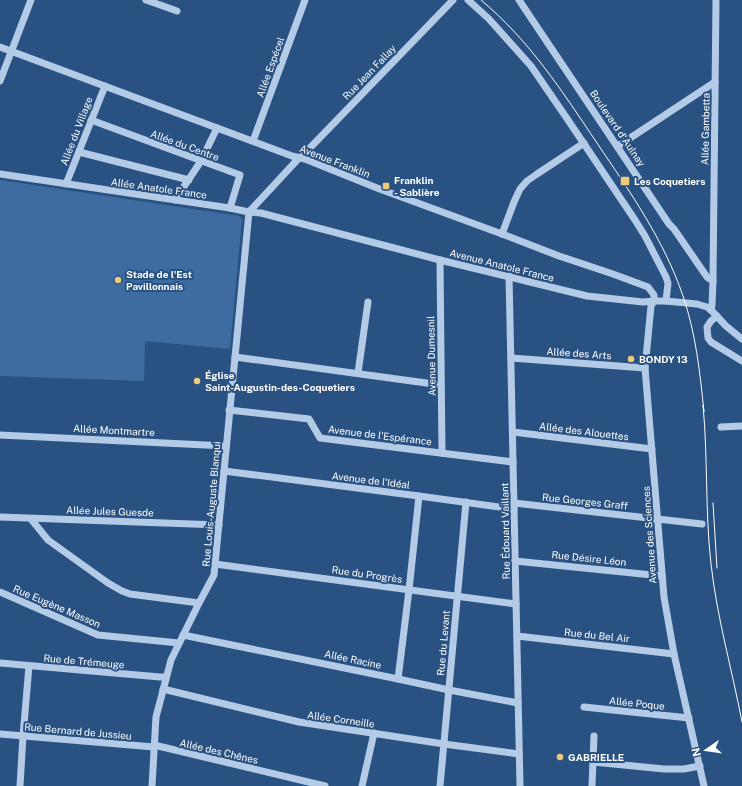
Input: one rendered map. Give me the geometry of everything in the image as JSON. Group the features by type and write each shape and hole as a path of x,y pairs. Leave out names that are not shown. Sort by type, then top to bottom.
{"street":[{"path":"0,81 31,0"},
{"path":"146,0 177,11"},
{"name":"Allée Espécel","path":"253,141 305,0"},
{"name":"Rue Jean Fallay","path":"249,212 299,158 453,0"},
{"path":"468,0 489,19 531,66 584,143 645,236 668,283 666,301"},
{"name":"Boulevard d'Aulnay","path":"519,0 669,224 707,277 712,281"},
{"name":"Allée Gambetta","path":"712,281 716,0"},
{"name":"Avenue Franklin","path":"0,47 292,156 305,159 377,188 559,256 648,287 654,295 654,301"},
{"path":"618,146 715,82"},
{"name":"Allée du Village","path":"66,184 105,86"},
{"name":"Allée du Centre","path":"92,120 240,175 230,208"},
{"path":"174,200 201,161 218,128"},
{"path":"502,234 520,189 527,181 584,143"},
{"path":"79,152 189,180"},
{"name":"Allée Anatole France","path":"0,174 249,212"},
{"name":"Avenue Anatole France","path":"249,212 261,213 440,260 587,296 643,302 666,301 697,304 711,310 742,339"},
{"name":"Rue Louis-Auguste Blanqui","path":"152,786 156,717 166,677 171,660 179,643 214,575 249,212"},
{"name":"Avenue Dumesnil","path":"440,260 442,453"},
{"name":"Rue Édouard Vaillant","path":"510,276 520,786"},
{"path":"711,310 712,281"},
{"name":"Avenue des Sciences","path":"654,301 651,306 645,368 664,597 674,654 704,786"},
{"path":"358,373 368,302"},
{"path":"717,316 707,327 708,338 711,342 742,361"},
{"path":"235,356 441,385"},
{"name":"Allée des Arts","path":"511,358 645,368"},
{"name":"Avenue de l'Espérance","path":"229,410 309,419 320,438 513,462"},
{"path":"721,427 742,426"},
{"name":"Allée des Alouettes","path":"513,432 652,449"},
{"name":"Allée Montmartre","path":"0,435 226,446"},
{"name":"Avenue de l'Idéal","path":"224,471 466,502 514,506"},
{"path":"398,679 410,590 419,496"},
{"name":"Rue du Levant","path":"440,786 466,502"},
{"name":"Rue Georges Graff","path":"514,506 702,524"},
{"name":"Allée Jules Guesde","path":"0,517 219,525"},
{"path":"31,519 48,540 108,583 122,591 130,594 199,603"},
{"name":"Rue Désire Léon","path":"515,561 662,576"},
{"name":"Rue du Progrès","path":"215,564 516,604"},
{"name":"Rue Eugène Masson","path":"0,592 98,635 179,643"},
{"name":"Allée Racine","path":"183,635 518,703"},
{"name":"Rue du Bel Air","path":"517,636 674,654"},
{"name":"Rue de Trémeuge","path":"0,663 166,677"},
{"path":"20,786 29,666"},
{"name":"Allée Corneille","path":"163,689 299,722 519,754"},
{"name":"Allée Poque","path":"584,707 689,718"},
{"name":"Rue Bernard de Jussieu","path":"0,734 154,746"},
{"path":"362,786 374,734"},
{"path":"592,786 594,736"},
{"name":"Allée des Chênes","path":"154,746 325,786"},
{"path":"594,762 664,769 684,769 700,766"}],"shaded area":[{"name":"Stade de l'Est Pavillonnais","path":"0,180 239,216 242,219 230,349 145,341 144,381 0,376"}],"tram line":[{"path":"481,0 515,32 544,67 571,104 645,217 666,255 683,296 694,339 704,412 703,405 711,564 721,624 742,722"},
{"path":"713,503 717,568"}],"place":[{"name":"Les Coquetiers","path":"625,181"},
{"name":"Franklin - Sablière","path":"386,186"},
{"name":"Stade de l'Est Pavillonnais","path":"118,280"},
{"name":"BONDY 13","path":"631,359"},
{"name":"Église Saint-Augustin-des-Coquetiers","path":"197,381"},
{"name":"GABRIELLE","path":"560,757"}]}
